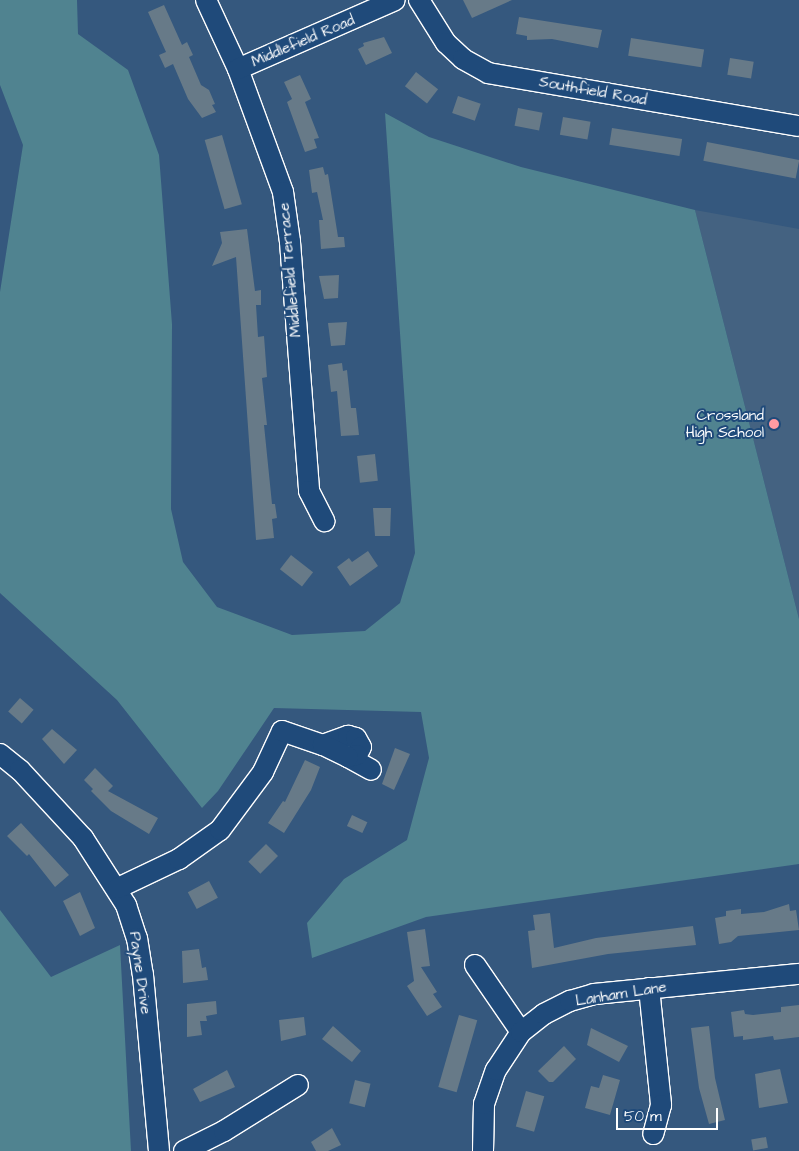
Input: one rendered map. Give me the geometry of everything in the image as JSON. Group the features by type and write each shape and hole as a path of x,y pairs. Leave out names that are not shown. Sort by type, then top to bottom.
{"street":[{"name":"Middlefield Terrace","path":"206,0 238,69 283,192 290,242 309,491 324,521"},
{"name":"Middlefield Road","path":"238,69 396,0"},
{"name":"Southfield Road","path":"419,0 446,43 463,59 488,73 799,126"},
{"path":"118,888 179,858 220,830 263,772 282,731 323,745 348,736 356,738 361,748 357,755 348,757 371,770"},
{"name":"Payne Drive","path":"0,754 71,824 118,888 137,938 159,1151"},
{"path":"475,965 521,1032"},
{"name":"Lanham Lane","path":"482,1151 481,1123 489,1088 504,1054 521,1032 544,1014 570,1001 649,988 799,974"},
{"path":"649,988 661,1105 653,1134"},
{"path":"184,1151 224,1131 298,1084"}],"shaded area":[{"name":"Crossland High School","path":"695,210 799,229 799,619"}],"green space":[{"path":"0,0 77,0 78,34 128,70 159,155 172,324 171,509 183,562 217,607 292,635 365,631 400,603 415,553 385,113 429,137 521,167 695,210 799,619 799,864 426,917 312,958 307,923 344,879 407,840 429,758 421,712 274,708 218,791 202,808 117,700 0,593 0,292 23,145 0,85"},
{"path":"0,910 51,977 120,945 131,1151 0,1151"}],"building":[{"path":"463,0 512,0 472,18"},
{"path":"164,5 182,45 187,42 193,55 189,57 201,85 209,90 215,104 212,105 216,112 202,118 188,99 173,64 165,68 159,55 166,52 148,12"},
{"path":"519,17 602,30 598,48 552,39 527,40 527,36 516,34"},
{"path":"384,37 392,53 366,65 358,49 364,46 363,43"},
{"path":"631,38 704,50 701,67 628,56"},
{"path":"730,58 754,62 751,79 727,75"},
{"path":"416,72 438,89 427,103 405,86"},
{"path":"300,75 311,99 305,102 319,138 314,139 317,148 305,152 287,102 292,99 284,82"},
{"path":"458,96 481,104 475,121 452,113"},
{"path":"518,108 543,113 539,130 515,126"},
{"path":"563,117 591,122 587,140 560,135"},
{"path":"612,128 682,139 679,156 609,145"},
{"path":"222,135 242,204 225,209 205,140"},
{"path":"707,142 799,160 796,179 703,161"},
{"path":"323,167 325,175 328,174 338,237 344,237 345,247 321,249 319,220 323,220 317,192 312,193 309,170"},
{"path":"247,229 255,291 261,290 261,305 256,305 258,337 264,336 267,377 262,378 267,425 264,425 272,504 275,504 277,518 272,519 274,538 256,540 236,257 212,266 222,243 220,232"},
{"path":"339,275 338,298 324,299 319,276"},
{"path":"347,322 345,345 331,346 328,323"},
{"path":"342,363 343,371 347,370 351,408 356,408 359,435 341,436 337,391 331,392 328,365"},
{"path":"375,454 378,481 360,483 357,456"},
{"path":"373,508 391,508 390,536 375,536"},
{"path":"368,551 378,566 350,586 337,567 349,558 352,562"},
{"path":"291,555 313,572 302,586 280,569"},
{"path":"20,698 34,710 22,723 8,712"},
{"path":"52,729 77,750 64,764 42,739"},
{"path":"395,748 410,754 394,790 382,784"},
{"path":"305,760 320,767 311,790 284,833 268,823 283,801 285,802"},
{"path":"95,768 113,786 108,791 158,818 149,834 111,811 91,791 93,789 84,780"},
{"path":"352,815 367,822 362,833 347,826"},
{"path":"21,823 69,875 55,887 29,854 27,856 7,836"},
{"path":"266,844 278,856 260,874 248,862"},
{"path":"209,881 218,898 197,909 188,892"},
{"path":"80,892 95,928 80,936 63,901"},
{"path":"789,904 790,911 796,910 799,930 738,936 731,942 719,944 715,918 726,916 726,911 741,909 741,914 764,912"},
{"path":"550,913 554,948 596,938 693,926 696,945 608,954 532,968 528,931 535,930 533,915"},
{"path":"425,929 430,966 421,967 437,992 433,994 442,1007 427,1016 407,986 414,981 407,932"},
{"path":"199,949 202,968 206,967 208,980 183,983 182,951"},
{"path":"216,1001 217,1014 206,1016 207,1021 200,1021 202,1035 187,1037 187,1004"},
{"path":"799,1005 799,1037 774,1040 773,1036 743,1040 743,1036 734,1037 731,1012 744,1010 745,1014 753,1015 781,1012 781,1007"},
{"path":"459,1015 477,1020 457,1092 438,1087"},
{"path":"304,1017 306,1035 281,1041 279,1020"},
{"path":"333,1026 361,1051 352,1062 322,1039"},
{"path":"709,1026 715,1078 725,1120 709,1124 699,1088 691,1028"},
{"path":"591,1028 628,1046 619,1062 587,1045"},
{"path":"564,1046 576,1059 553,1082 549,1082 538,1071"},
{"path":"780,1069 788,1103 759,1108 755,1074"},
{"path":"227,1070 235,1087 200,1102 193,1089"},
{"path":"603,1075 620,1080 610,1115 585,1108 591,1086 599,1088"},
{"path":"355,1080 371,1084 365,1107 349,1103"},
{"path":"526,1091 544,1096 534,1132 516,1127"},
{"path":"332,1128 341,1145 328,1151 316,1151 311,1142"},
{"path":"766,1137 768,1148 753,1150 751,1140"}],"place":[{"name":"Crossland High School","path":"774,424"}]}
